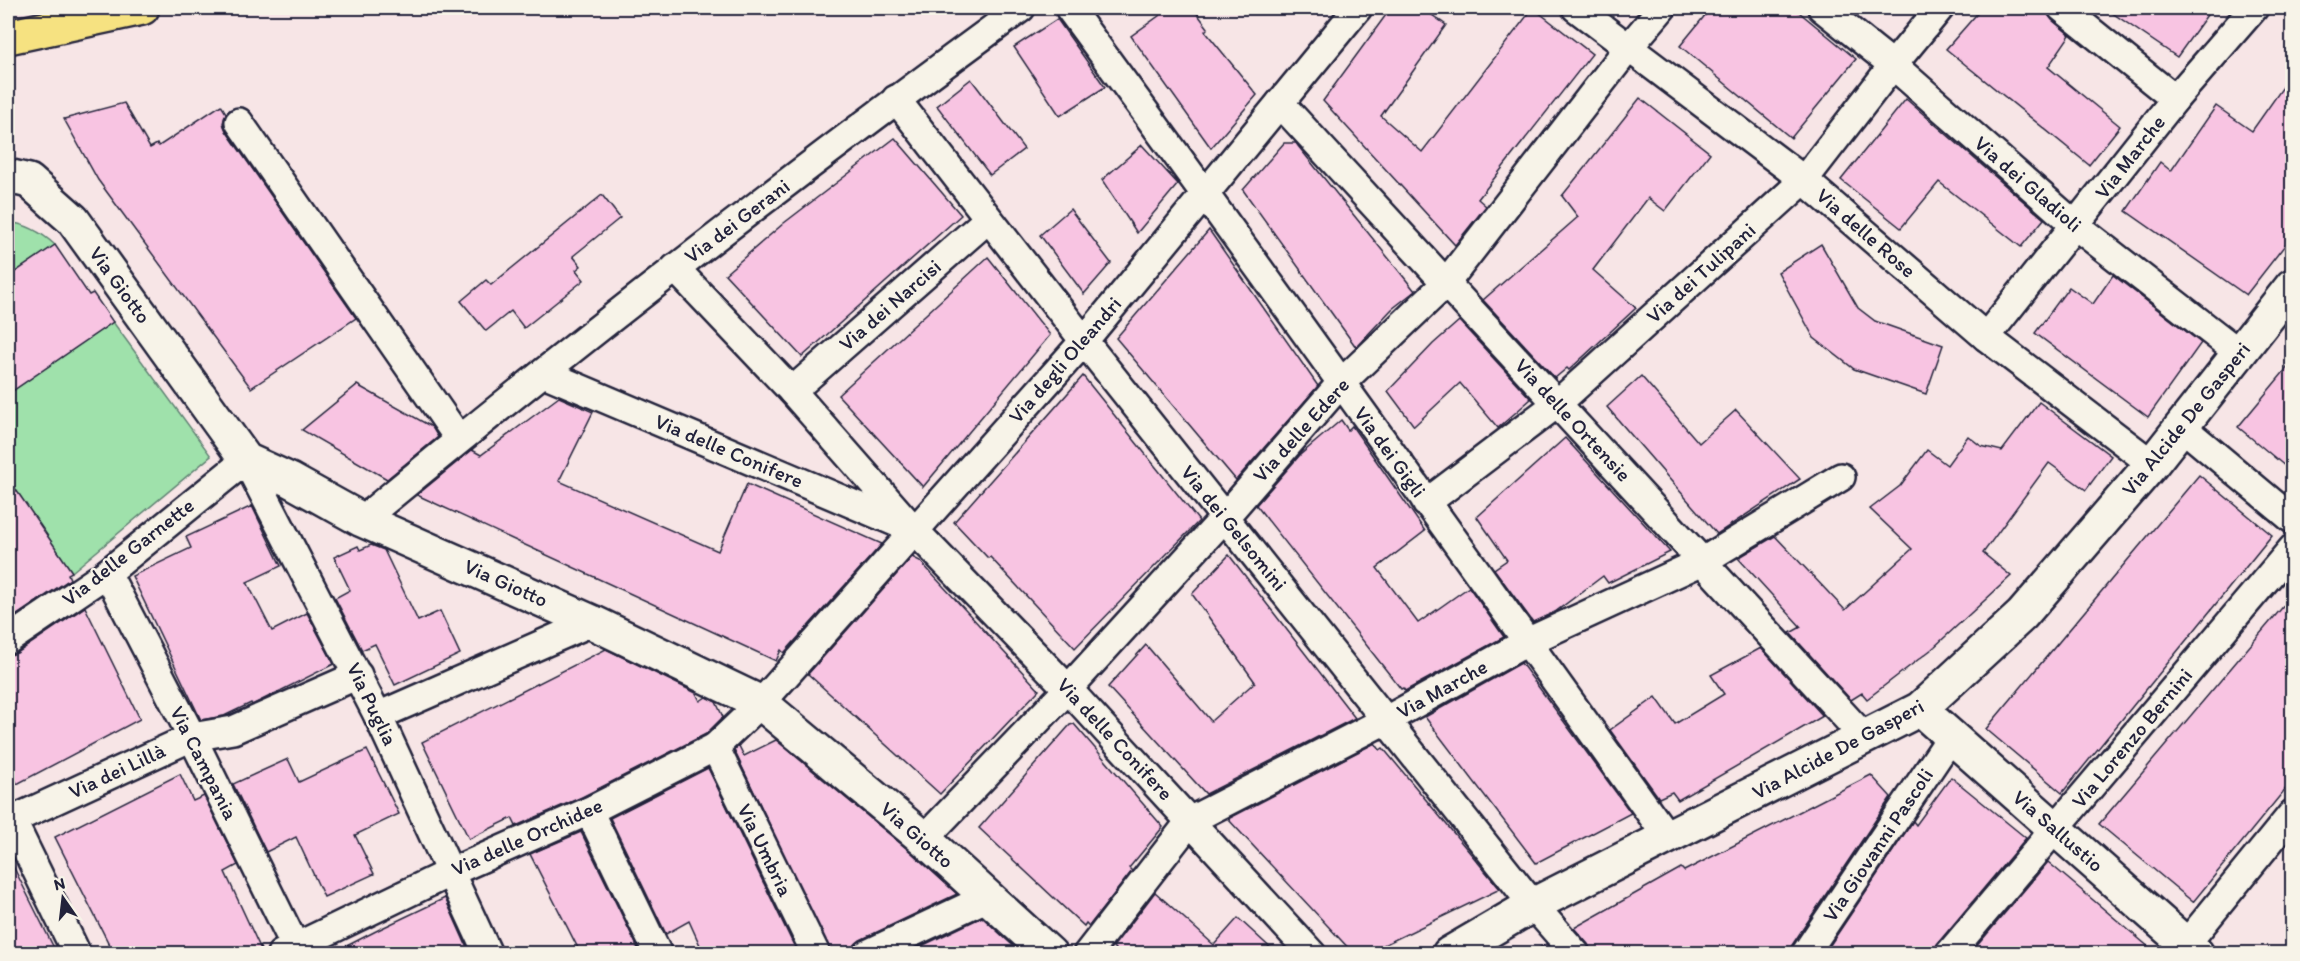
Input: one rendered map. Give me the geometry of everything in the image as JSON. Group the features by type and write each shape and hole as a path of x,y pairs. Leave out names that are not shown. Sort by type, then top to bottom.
{"main road":[{"path":"16,34 142,8"}],"street":[{"name":"Via dei Gerani","path":"362,520 459,439 675,268 896,99 1021,8"},
{"name":"Via dei Gigli","path":"1069,8 1205,192 1340,384 1668,838"},
{"name":"Via degli Oleandri","path":"761,703 1084,341 1358,8"},
{"name":"Via delle Rose","path":"1576,8 1804,180 1986,337 2152,464"},
{"name":"Via delle Edere","path":"924,839 1068,689 1225,517 1340,384 1446,283 1629,47 1662,8"},
{"name":"Via dei Gladioli","path":"1822,8 1893,65 2076,226 2239,353"},
{"name":"Via dei Tulipani","path":"1426,503 1558,403 1804,180 1893,65 1941,8"},
{"path":"2062,8 2175,99"},
{"name":"Via Marche","path":"1986,337 2175,99 2254,8"},
{"name":"Via dei Gelsomini","path":"896,99 1084,341 1533,905 1576,954"},
{"name":"Via delle Ortensie","path":"1280,103 1865,738"},
{"path":"239,122 459,439"},
{"name":"Via Giotto","path":"8,176 29,181 73,220 246,460 290,480 362,520 592,622 761,703 924,839 1050,954"},
{"name":"Via dei Narcisi","path":"792,391 988,219"},
{"name":"Via delle Conifere","path":"675,268 792,391 914,530 1191,820 1312,954"},
{"name":"Via Alcide De Gasperi","path":"1449,954 1533,905 1920,709 2022,615 2152,464 2292,286"},
{"name":"Via delle Conifere","path":"544,373 914,530"},
{"path":"2182,427 2292,519"},
{"name":"Via delle Garnette","path":"8,640 107,573 246,460"},
{"name":"Via Puglia","path":"246,460 358,675 488,954"},
{"name":"Via Marche","path":"1087,954 1191,820 1386,720 1527,642 1703,561 1841,477"},
{"name":"Via Lorenzo Bernini","path":"1949,954 2292,549"},
{"name":"Via Campania","path":"107,573 192,737 292,951"},
{"path":"378,716 592,622"},
{"name":"Via dei Lillà","path":"77,954 10,821 192,737 233,730 358,675"},
{"name":"Via delle Orchidee","path":"292,951 450,872 589,811 715,747 761,703"},
{"name":"Via Sallustio","path":"1920,709 2055,828 2187,950"},
{"name":"Via Giovanni Pascoli","path":"1805,954 1951,737"},
{"name":"Via Umbria","path":"715,747 816,954"},
{"path":"589,811 658,954"},
{"path":"2187,950 2292,814"},
{"path":"867,954 988,897"}],"green space":[{"path":"8,222 33,229 55,245 8,277"},
{"path":"113,322 211,456 72,572 19,494 8,501 8,394"}],"building":[{"path":"1170,8 1193,8 1208,28 1205,31 1257,95 1211,148 1131,36"},
{"path":"1391,8 1422,8 1446,25 1381,116 1422,152 1533,8 1592,54 1478,199 1486,206 1455,245 1323,101"},
{"path":"1711,8 1794,8 1856,59 1791,138 1680,46"},
{"path":"1982,8 2047,8 2052,20 2070,35 2048,67 2120,126 2089,165 1946,49"},
{"path":"2105,8 2212,8 2177,57"},
{"path":"1057,19 1105,87 1060,116 1014,47"},
{"path":"2292,74 2292,236 2246,295 2126,211 2160,162 2171,171 2216,106 2252,131"},
{"path":"971,79 1024,149 990,175 937,106"},
{"path":"1640,98 1710,153 1665,211 1648,198 1593,270 1636,308 1569,370 1567,368 1555,378 1483,300 1578,217 1562,196"},
{"path":"1906,99 2044,219 2021,247 1939,182 1901,228 1841,180"},
{"path":"124,103 150,148 157,144 159,146 221,105 226,113 223,123 226,131 356,318 251,388 98,180 64,119"},
{"path":"895,138 961,215 802,357 725,274 784,223"},
{"path":"1284,143 1296,143 1415,291 1392,309 1356,347 1243,190"},
{"path":"1142,145 1178,184 1137,233 1102,180"},
{"path":"602,195 620,218 573,256 581,266 576,270 584,280 524,328 511,311 486,331 461,301 486,280 491,285"},
{"path":"1070,209 1111,263 1084,294 1040,235"},
{"path":"1209,230 1318,386 1236,480 1116,338"},
{"path":"1821,244 1858,308 1875,321 1943,345 1926,394 1854,369 1814,338 1778,272"},
{"path":"55,245 89,295 93,293 113,322 8,394 8,277"},
{"path":"988,257 1050,335 923,487 838,395"},
{"path":"2113,275 2201,343 2148,417 2035,333 2069,287 2093,304"},
{"path":"1459,321 1531,399 1498,428 1460,383 1414,426 1388,391 1433,344"},
{"path":"2292,362 2292,472 2238,427"},
{"path":"1083,376 1199,521 1075,648 954,522"},
{"path":"1641,376 1699,443 1736,410 1800,479 1717,534 1607,407"},
{"path":"357,385 432,427 438,437 387,479 302,430"},
{"path":"559,397 593,412 559,481 718,551 747,484 882,544 784,653 781,650 776,661 417,495 472,450 481,455"},
{"path":"2039,402 2111,456 2086,490 2049,463 1983,553 2011,576 1932,649 1867,699 1862,693 1851,700 1790,633 1801,627 1738,558 1775,536 1845,610 1912,549 1870,509 1900,486 1927,450 1947,465 1968,436 1981,446 2002,451"},
{"path":"1341,420 1348,430 1352,426 1425,531 1377,568 1418,623 1469,587 1504,637 1405,691 1401,689 1256,505 1300,455"},
{"path":"1565,438 1670,552 1608,583 1603,576 1555,612 1533,622 1494,569 1507,560 1477,517"},
{"path":"2199,475 2272,535 2062,793 1986,729"},
{"path":"8,478 72,572 68,574 70,579 8,621"},
{"path":"252,506 281,566 247,582 272,631 307,613 334,664 252,705 251,703 224,716 201,720 132,576 191,548 186,537"},
{"path":"371,545 384,550 418,621 440,611 460,654 395,685 375,644 362,650 335,598 350,590 334,557 358,546 360,550"},
{"path":"1229,555 1355,718 1206,794 1108,687 1146,645 1211,721 1255,682 1192,594"},
{"path":"912,557 920,561 1039,690 940,794 808,674"},
{"path":"2292,596 2292,781 2193,902 2099,824"},
{"path":"85,607 140,719 17,784 8,763 8,655 17,653"},
{"path":"1761,648 1823,716 1678,800 1672,792 1659,798 1610,730 1656,697 1675,724 1724,694 1711,675"},
{"path":"606,649 696,693 700,701 706,697 716,702 723,717 706,734 582,797 516,826 512,818 469,839 422,742"},
{"path":"1521,663 1631,813 1536,863 1425,717"},
{"path":"1074,724 1163,827 1129,868 1132,871 1089,926 1086,923 1084,926 979,828 1070,725"},
{"path":"776,740 912,853 957,894 860,940 854,946 851,954 831,954 734,750 739,746 744,756"},
{"path":"1375,743 1380,750 1383,748 1500,889 1365,954 1354,954 1228,819"},
{"path":"367,750 399,814 355,835 374,874 324,897 296,837 266,852 233,784 288,759 299,782"},
{"path":"708,768 798,954 704,954 689,921 666,934 610,818"},
{"path":"180,774 193,801 204,796 238,865 225,872 263,954 114,954 55,837"},
{"path":"1871,775 1891,797 1792,945 1789,954 1591,954 1588,944 1574,928 1681,868 1684,871"},
{"path":"1951,777 2026,838 1937,944 1934,954 1824,954 1913,821 1916,825"},
{"path":"581,832 638,948 628,954 581,954 530,854"},
{"path":"8,856 57,954 8,954"},
{"path":"2048,862 2157,954 1970,954"},
{"path":"1155,892 1214,945 1238,918 1277,954 1120,954 1113,947"},
{"path":"445,898 470,954 331,954 380,929"},
{"path":"982,917 1022,954 905,954"},
{"path":"1546,944 1555,954 1529,954"}]}
